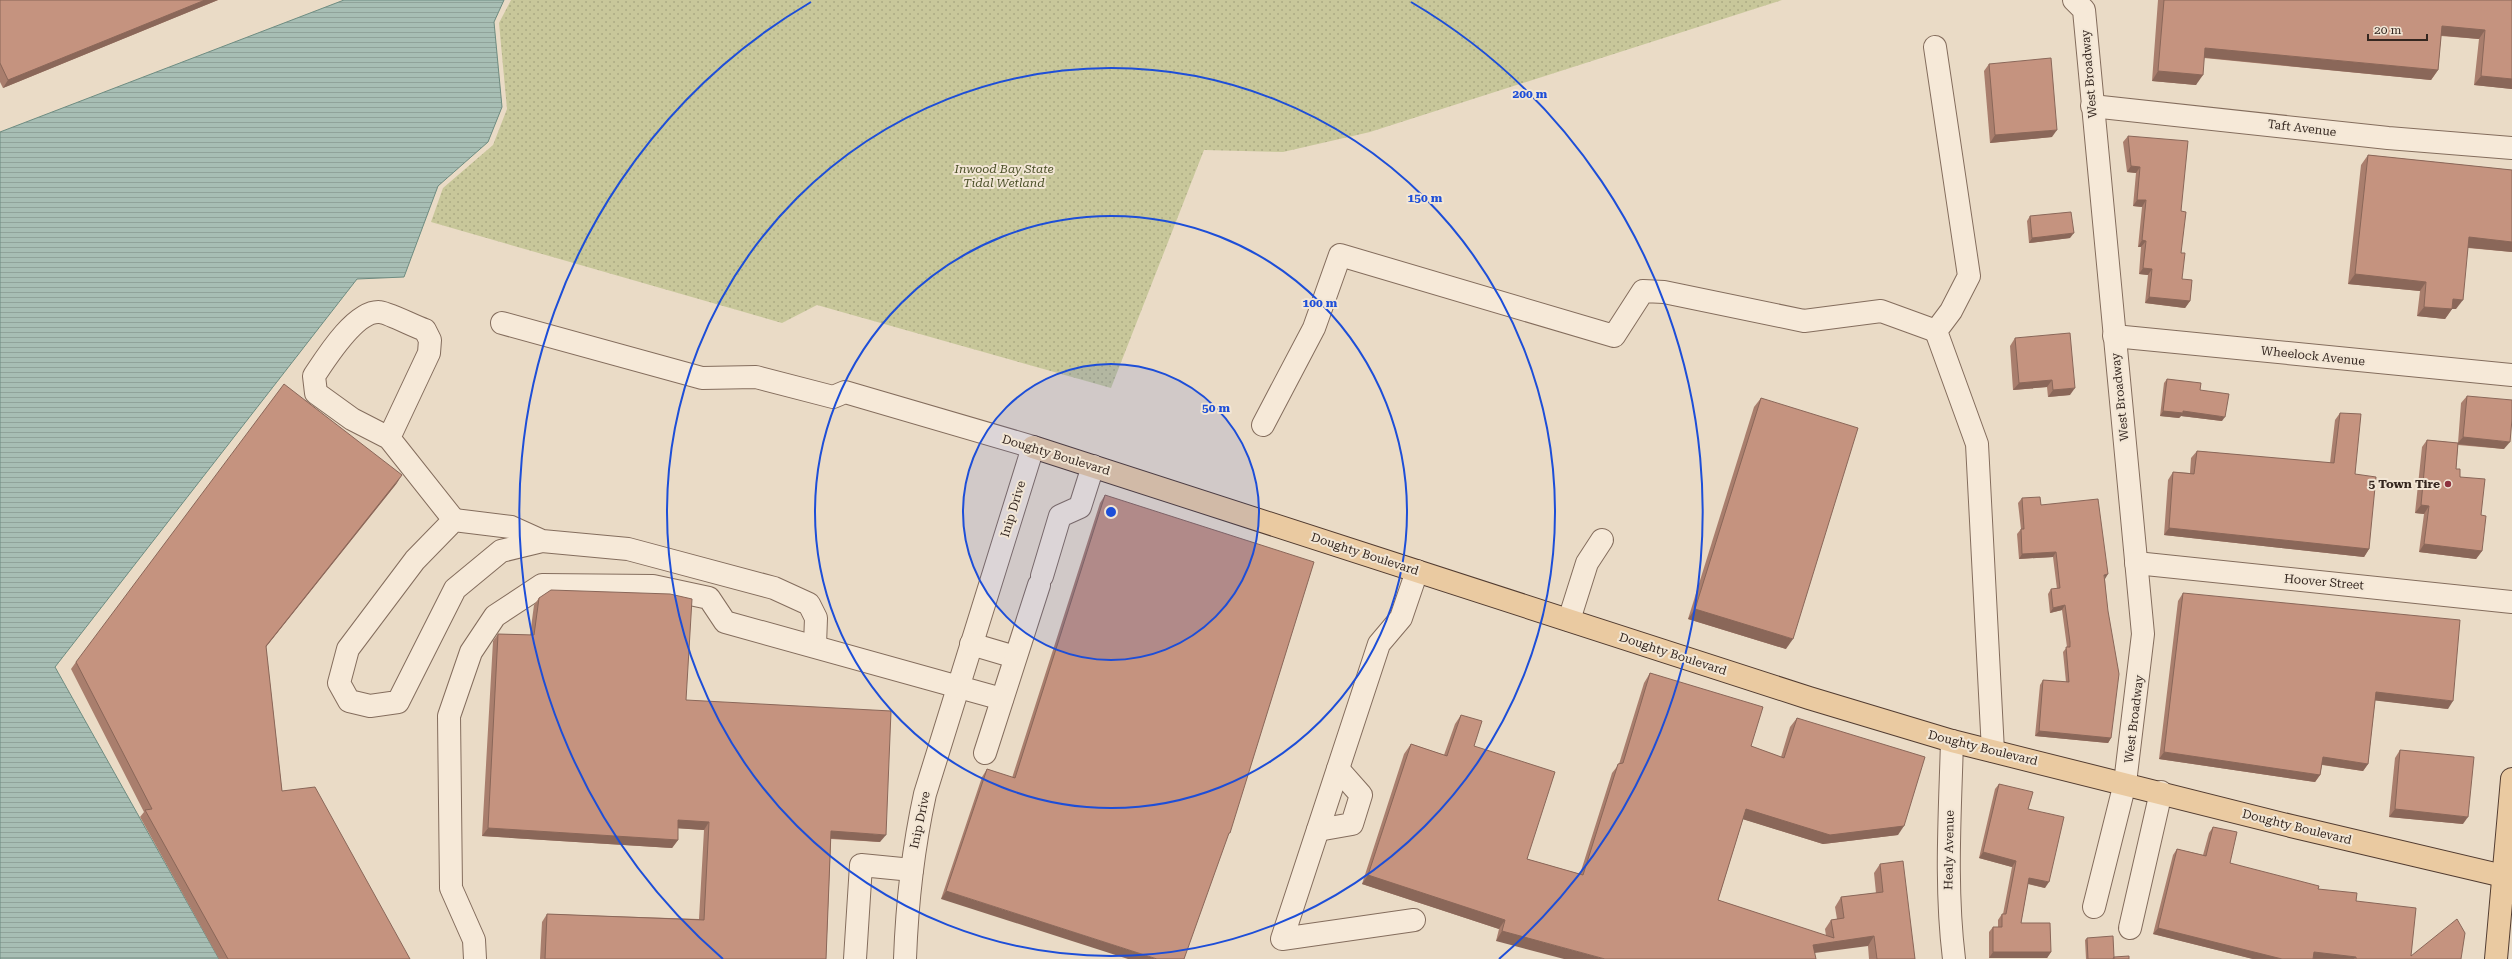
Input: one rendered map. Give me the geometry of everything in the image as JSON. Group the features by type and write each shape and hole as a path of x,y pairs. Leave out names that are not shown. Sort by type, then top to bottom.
{"main road":[{"name":"Doughty Boulevard","path":"1033,447 1809,698 1952,741 2161,792 2291,826 2507,876"},
{"path":"2496,959 2507,876 2512,779"}],"street":[{"name":"West Broadway","path":"2079,5 2092,106 2136,563 2142,653 2125,783 2094,907"},
{"path":"1935,47 1969,276 1951,311 1936,331"},
{"name":"Taft Avenue","path":"2092,106 2388,138 2512,148"},
{"path":"1262,425 1314,328 1340,255 1614,336 1643,291 1664,292 1804,321 1881,311 1936,331"},
{"path":"389,438 429,353 430,340 425,330 379,312 362,316 337,344 314,376 316,394 352,419 389,438 454,520 511,527 542,541 628,549 774,588 809,604 816,618 815,645"},
{"name":"Doughty Boulevard","path":"502,323 702,378 756,377 833,397 845,392 1033,447"},
{"path":"1936,331 1977,444 1993,751"},
{"name":"Wheelock Avenue","path":"2114,336 2512,375"},
{"name":"Inip Drive","path":"904,959 912,870 925,794 1033,447"},
{"path":"985,753 1060,516 1080,507 1093,466"},
{"path":"454,520 415,560 348,649 339,683 349,701 370,706 398,702 455,589 501,551 542,541"},
{"path":"1569,620 1587,563 1602,540"},
{"name":"Hoover Street","path":"2136,563 2248,576 2373,586 2512,602"},
{"path":"1414,920 1282,939 1379,644 1400,618 1417,571"},
{"path":"475,949 451,888 449,716 470,652 495,616 542,585 653,586 709,598 725,622 815,645 1002,699"},
{"path":"971,644 1015,657"},
{"name":"Healy Avenue","path":"1952,741 1948,860 1949,920 1954,959"},
{"path":"1318,830 1352,824 1361,795 1338,769"},
{"path":"2130,928 2161,792"},
{"path":"855,959 861,865 912,870"}],"green space":[{"name":"Inwood Bay State Tidal Wetland","path":"511,0 1782,0 1370,132 1283,152 1204,150 1111,388 817,305 782,323 431,222 443,188 493,145 507,109 499,23"}],"shaded area":[{"path":"344,0 504,0 494,22 502,107 488,142 438,186 404,277 357,279 55,667 219,959 0,959 0,132"}],"building":[{"path":"0,0 205,0 8,80 0,63"},
{"path":"2164,0 2512,0 2512,79 2481,76 2485,30 2442,26 2438,70 2205,48 2203,75 2158,71"},
{"path":"2051,58 2057,130 1995,135 1989,64"},
{"path":"2128,136 2188,141 2181,211 2186,212 2181,253 2185,253 2182,279 2192,280 2190,301 2149,297 2152,269 2143,268 2146,241 2142,240 2146,200 2137,200 2140,167 2131,166"},
{"path":"2368,155 2512,170 2512,242 2469,237 2463,300 2453,299 2452,309 2424,307 2426,282 2355,274"},
{"path":"2071,212 2074,233 2032,238 2030,216"},
{"path":"2070,333 2075,388 2053,390 2052,380 2019,383 2015,338"},
{"path":"2167,379 2201,383 2200,390 2229,394 2225,417 2183,411 2183,413 2163,411"},
{"path":"284,384 402,475 266,646 282,791 315,787 410,959 228,959 145,810 152,809 76,662"},
{"path":"2467,396 2512,400 2510,442 2463,437"},
{"path":"1761,398 1858,428 1793,639 1695,609"},
{"path":"2340,413 2361,414 2355,474 2376,477 2369,549 2169,528 2173,472 2194,474 2197,451 2334,463"},
{"path":"2427,440 2458,443 2456,469 2460,469 2460,477 2485,479 2481,515 2486,516 2482,551 2424,544 2429,506 2421,505"},
{"path":"1105,495 1314,562 1230,833 1184,959 1157,959 946,891 987,769 1015,778"},
{"path":"2040,497 2041,505 2098,499 2108,574 2104,575 2108,611 2119,674 2111,738 2039,731 2043,680 2069,682 2066,647 2070,647 2065,605 2053,608 2051,589 2060,588 2056,552 2022,554 2021,529 2024,529 2022,498"},
{"path":"551,590 670,594 692,599 686,700 891,711 886,835 831,831 826,959 545,959 547,914 704,920 709,822 678,820 678,840 488,828 498,634 534,635 539,598"},
{"path":"2183,593 2460,620 2453,701 2376,692 2368,764 2323,757 2320,775 2164,752"},
{"path":"1650,673 1763,707 1751,746 1784,758 1797,718 1925,757 1904,826 1830,835 1746,809 1718,900 1834,938 1831,920 1844,918 1841,897 1883,892 1880,864 1903,861 1915,959 1877,959 1874,936 1813,945 1816,959 1605,959 1502,931 1505,920 1368,875 1411,744 1447,756 1461,715 1482,721 1474,746 1555,772 1527,859 1583,875 1618,764 1623,763"},
{"path":"2400,750 2474,757 2468,817 2395,809"},
{"path":"1999,784 2033,792 2028,809 2064,817 2049,882 2029,878 2021,923 2050,923 2051,952 1993,952 1993,927 2002,927 2002,914 2006,914 2016,861 1983,852"},
{"path":"2213,827 2237,832 2230,863 2319,886 2318,889 2357,893 2356,901 2416,908 2411,956 2457,919 2465,933 2461,959 2356,959 2356,957 2314,952 2313,959 2282,959 2158,928 2177,849 2206,856"},
{"path":"2113,936 2113,959 2088,959 2087,938"},
{"path":"2129,956 2129,959 2114,959 2114,957"}],"place":[{"name":"5 Town Tire","path":"2448,484"}]}
